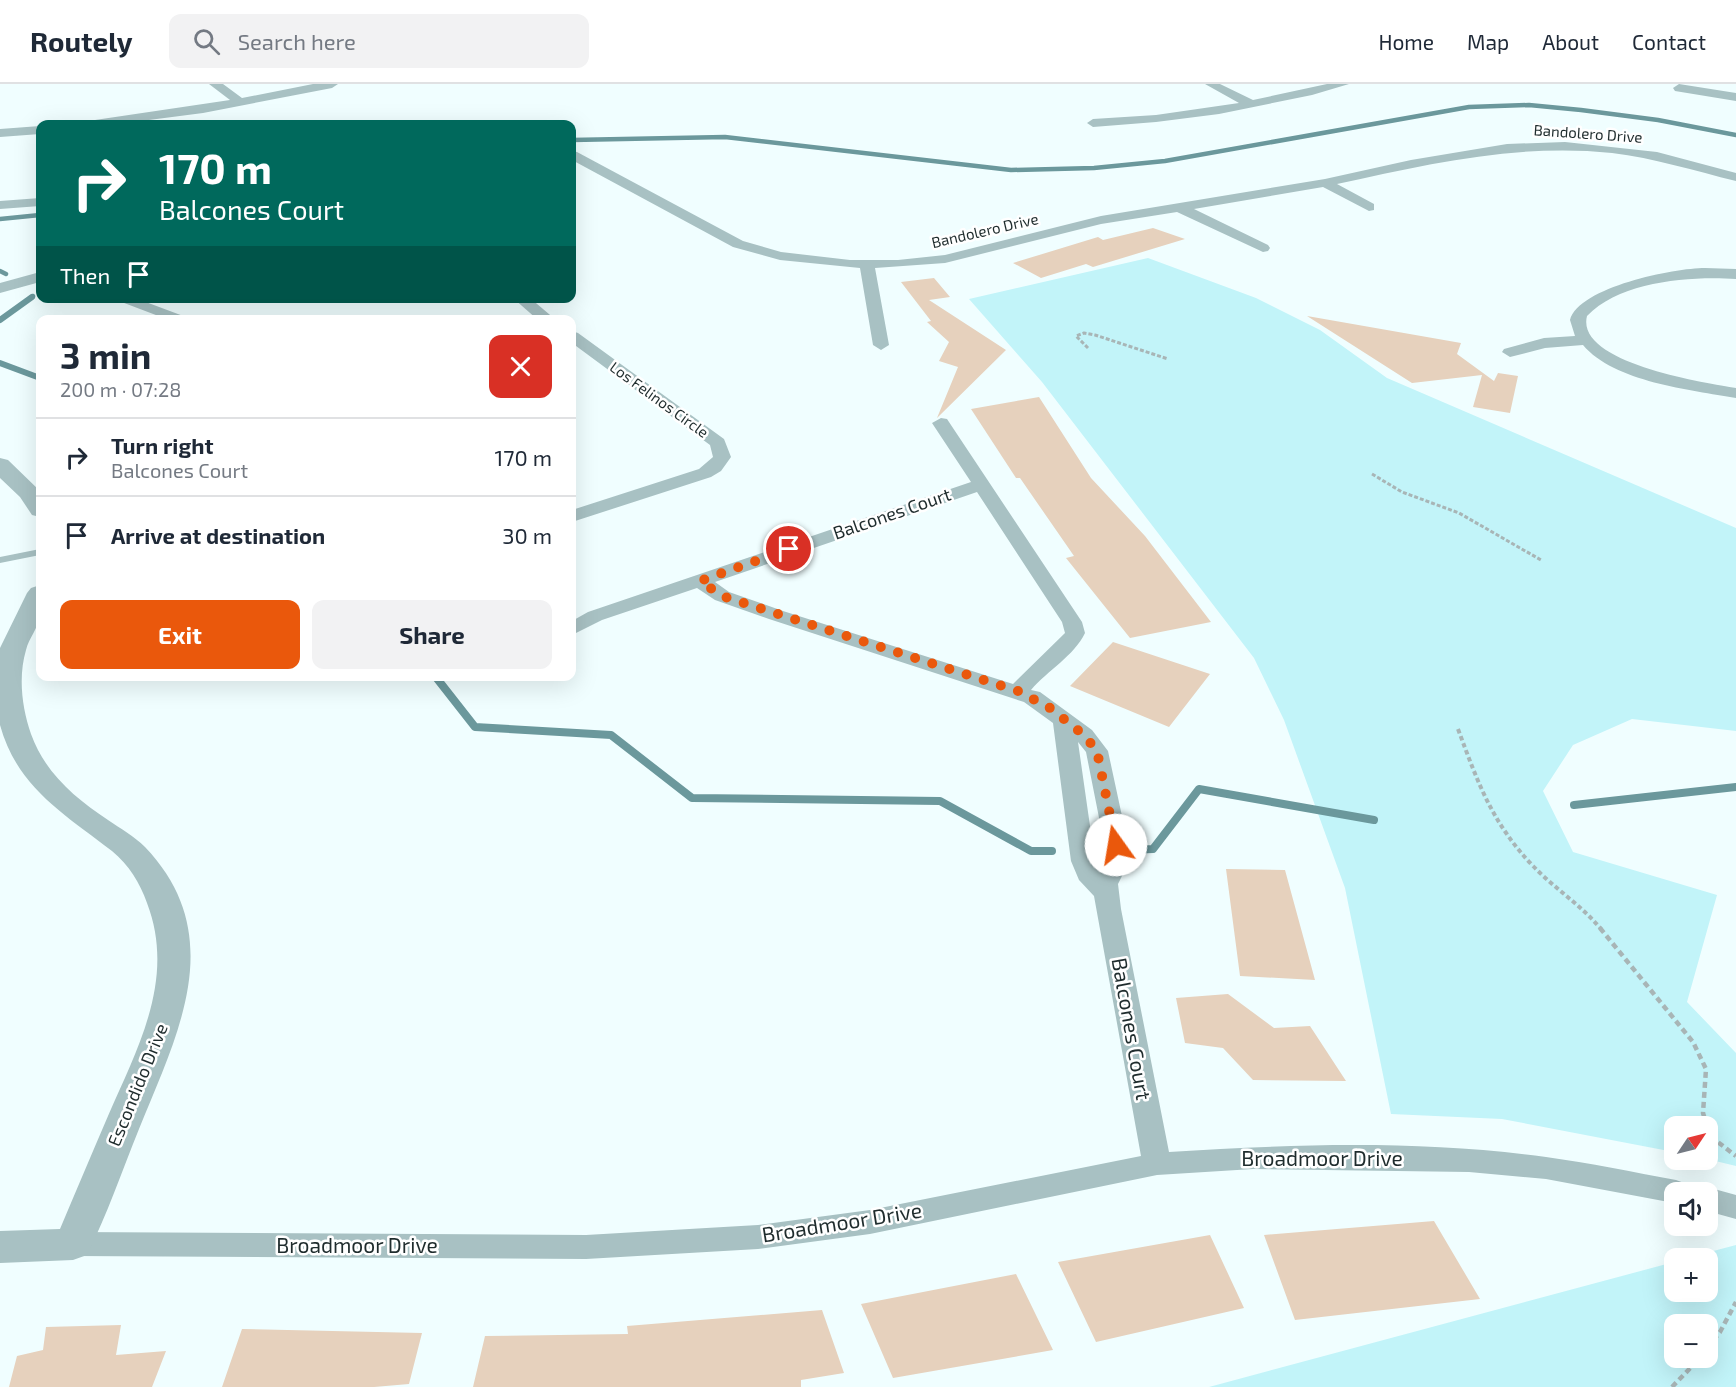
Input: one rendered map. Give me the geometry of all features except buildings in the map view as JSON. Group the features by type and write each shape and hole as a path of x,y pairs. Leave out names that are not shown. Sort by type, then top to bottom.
{"street":[{"path":"215,84 240,102"},
{"path":"121,120 240,102 332,84"},
{"path":"1211,84 1249,103"},
{"path":"1093,123 1136,120 1249,103 1343,84"},
{"path":"1679,88 1736,97"},
{"path":"0,133 36,130"},
{"name":"Bandolero Drive","path":"582,156 644,195 662,201 718,235 759,251 811,261 867,264 945,259 1068,228 1325,183 1411,164 1507,148 1565,146 1612,149 1658,156 1736,177"},
{"name":"Bandolero Drive","path":"1507,148 1528,163"},
{"path":"1325,183 1369,207"},
{"path":"0,205 36,202"},
{"path":"1179,207 1263,248"},
{"path":"867,264 881,345"},
{"path":"1736,274 1705,272 1668,276 1595,302 1579,314 1577,323 1586,340 1606,356 1676,381 1736,393"},
{"path":"0,288 36,278"},
{"path":"133,303 171,315"},
{"path":"526,303 542,315"},
{"name":"Los Felinos Circle","path":"576,339 718,443 722,457 715,467 696,477 576,515"},
{"path":"1510,352 1544,344 1586,340"},
{"path":"941,423 1072,622 1075,633 1071,641 1038,668 1018,691"},
{"path":"0,465 30,493 36,503"},
{"name":"Balcones Court","path":"576,627 595,616 981,484"},
{"name":"Balcones Court","path":"700,581 722,596 776,615 1018,691 1050,708 1084,735 1097,751 1119,858 1107,878 1107,894 1144,1107 1157,1164"},
{"name":"Escondido Drive","path":"36,601 6,655 11,719 30,764 52,791 132,853 152,879 164,903 174,946 174,984 160,1037 73,1244"},
{"path":"1064,721 1078,833 1088,874 1107,894"},
{"path":"1078,833 1114,832"},
{"name":"Broadmoor Drive","path":"0,1247 73,1244 586,1247 758,1238 870,1222 1157,1164 1316,1157 1469,1161 1546,1168 1664,1190"},
{"path":"1718,1202 1736,1207"}],"lane":[{"path":"0,560 36,553"}],"path":[{"path":"1088,348 1076,336 1084,333 1095,335 1168,359"},
{"path":"1372,474 1402,492 1459,513 1541,560"},
{"path":"1458,729 1484,797 1503,830 1533,866 1595,922 1693,1041 1706,1069 1704,1116"},
{"path":"1718,1143 1736,1156"},
{"path":"1718,1334 1736,1302"},
{"path":"1671,1387 1690,1368"}],"shaded area":[{"path":"1148,258 1256,298 1320,330 1387,378 1736,528 1736,731 1632,719 1573,745 1543,791 1573,852 1717,895 1687,1002 1736,1053 1736,1166 1718,1162 1718,1116 1664,1116 1664,1150 1502,1119 1391,1114 1345,888 1284,720 1254,658 1042,382 969,299"},
{"path":"1736,1245 1736,1387 1209,1387 1664,1265 1664,1302 1718,1302 1718,1250"}],"waterway":[{"path":"576,140 725,137 1011,170 1094,168 1165,161 1469,107 1529,105 1581,110 1658,120 1736,135"},
{"path":"0,219 36,215"},
{"path":"0,271 6,274"},
{"path":"0,320 32,297"},
{"path":"0,363 36,376"},
{"path":"439,681 475,727 611,735 692,798 940,801 1031,851 1052,851"},
{"path":"1574,805 1736,787"},
{"path":"1129,850 1153,849 1199,789 1374,820"}],"route":[{"path":"789,549 700,581 722,596 1018,691 1050,708 1084,735 1097,751 1116,845"}]}
